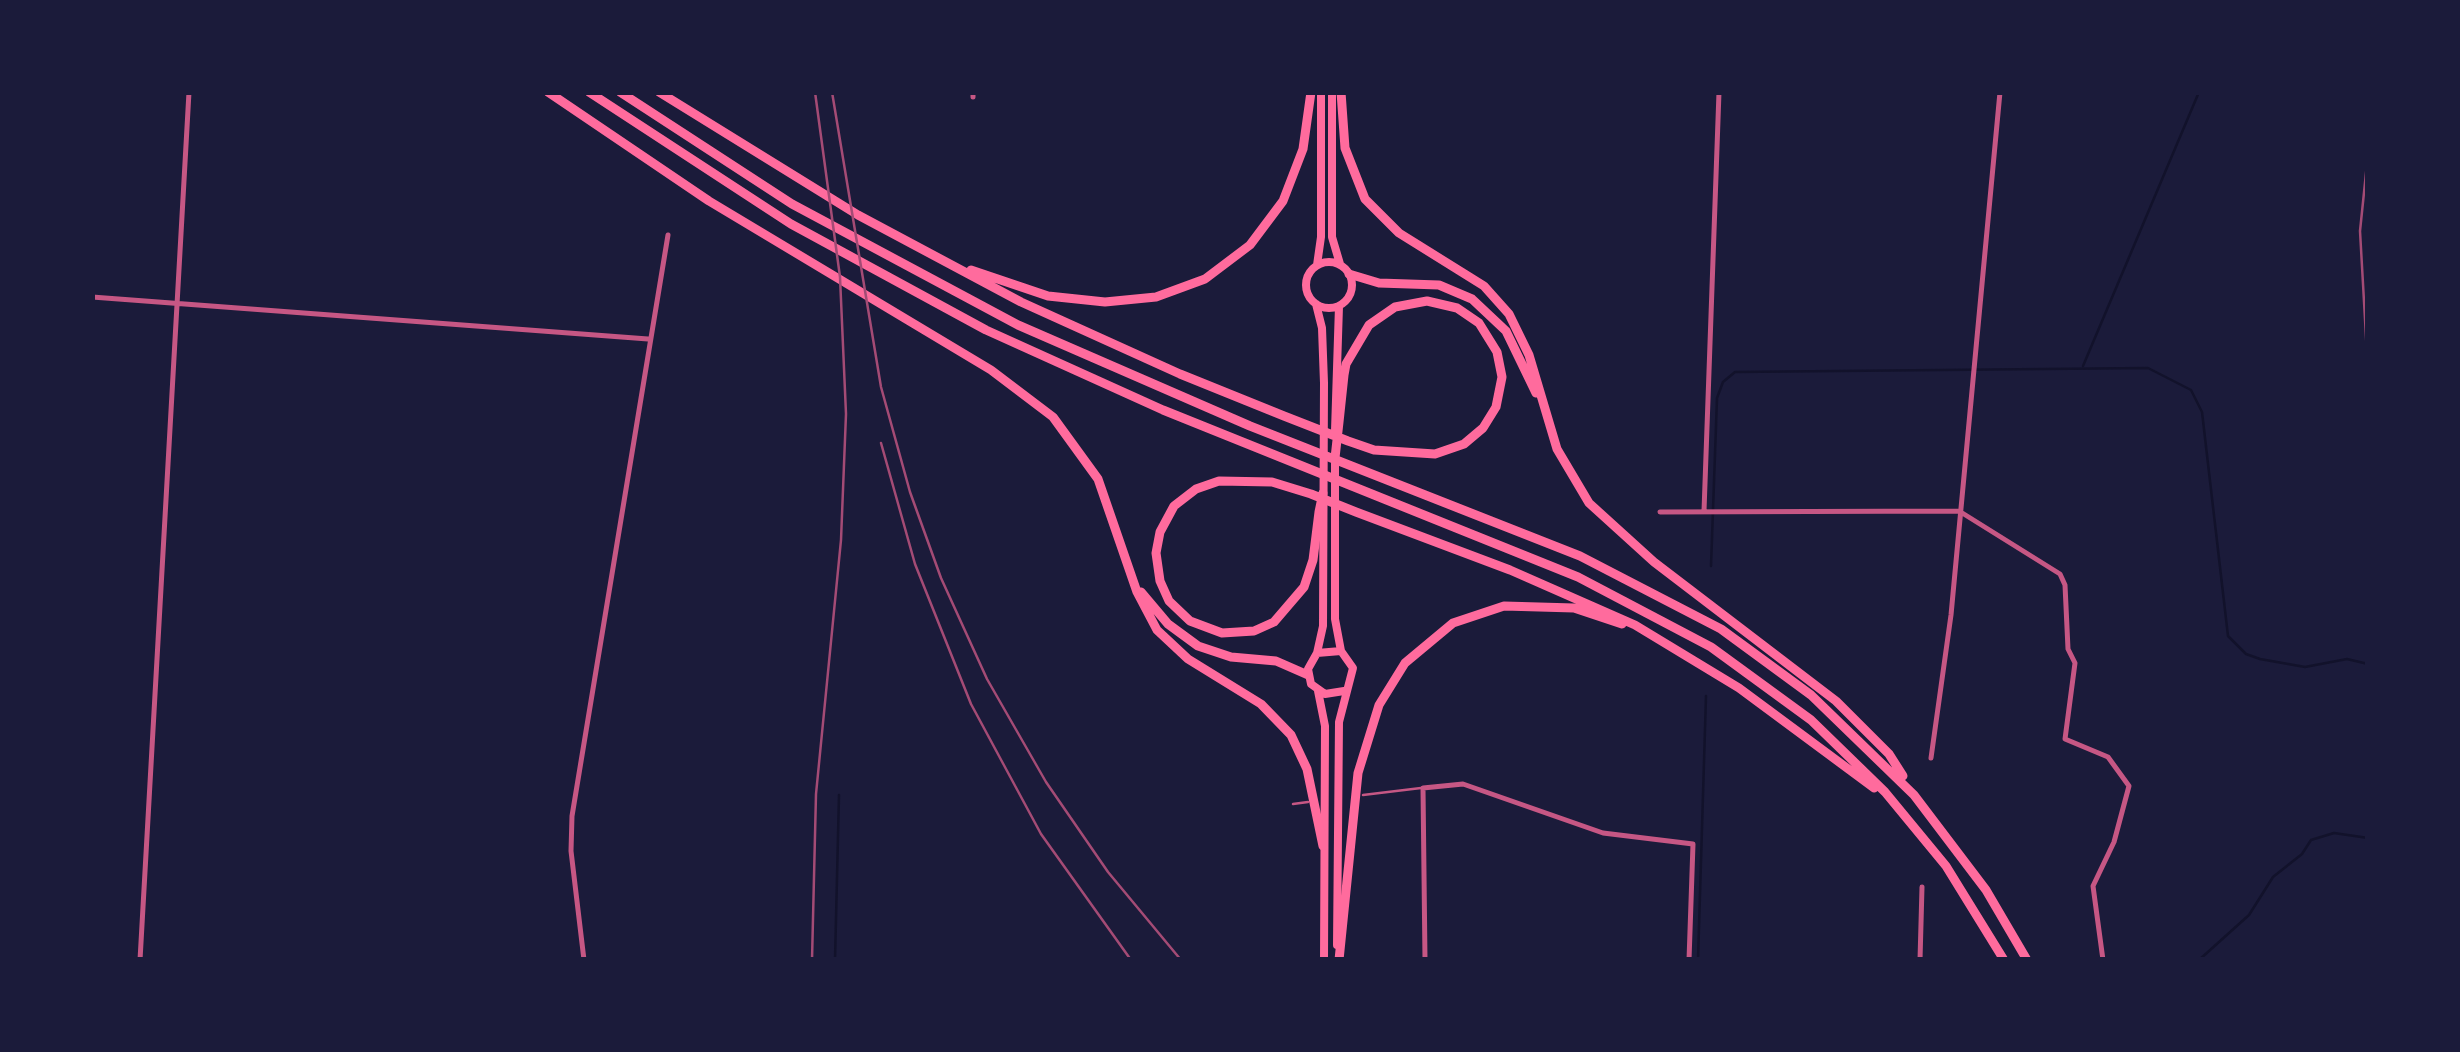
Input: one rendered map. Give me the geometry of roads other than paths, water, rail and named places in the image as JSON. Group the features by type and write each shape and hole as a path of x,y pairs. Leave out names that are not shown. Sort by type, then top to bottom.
{"highway":[{"path":"548,92 674,180 991,370 1042,407 1091,466 1147,615 1172,646 1254,698 1286,729 1308,769 1324,846"},
{"path":"589,92 791,224 996,334 1163,410 1578,577 1667,621 1792,705 1849,755 1946,866 2004,960"},
{"path":"620,92 864,245 1048,340 1231,419 1542,540 1652,590 1721,629 1787,675 1841,720 1914,795"},
{"path":"659,92 921,249 1110,344 1252,404 1389,453 1436,454 1456,448 1478,434 1493,414 1502,372 1495,347 1479,323 1457,308 1427,301 1396,307 1369,325 1351,352 1337,421 1335,458"},
{"path":"921,249 1006,284 1078,300 1130,301 1194,285 1241,254 1275,214 1300,163 1312,92"},
{"path":"1341,92 1345,148 1365,198 1399,234 1474,279 1503,306 1530,356 1545,414"},
{"path":"1349,274 1379,283 1439,285 1480,304 1512,340 1567,470 1600,515 1654,562 1836,701 1889,754 1914,795 1986,890 2027,960"},
{"path":"1323,493 1321,513 1304,588 1274,622 1242,633 1211,630 1181,614 1164,592 1156,553 1160,532 1174,506 1208,484 1258,480 1311,494 1510,570 1654,635 1753,698 1899,809"},
{"path":"1131,577 1157,613 1190,641 1225,655 1276,662 1308,674"},
{"path":"1338,960 1351,814 1362,758 1383,696 1413,653 1464,618 1517,604 1574,608 1654,635"}],"main road":[{"path":"1321,92 1321,236 1317,265 1306,286 1322,328 1323,493"},
{"path":"1332,92 1332,237 1340,264 1349,274 1350,292 1338,306 1337,421"},
{"path":"1317,265 1340,264"},
{"path":"1316,304 1338,306"},
{"path":"1335,458 1335,626 1341,651 1354,668 1352,680 1344,690 1338,722 1338,960"},
{"path":"1321,513 1323,626 1308,674 1324,716 1324,960"},
{"path":"1317,653 1341,651"},
{"path":"1318,692 1329,695 1344,690"}],"street":[{"path":"140,960 189,92"},
{"path":"1706,511 1719,92"},
{"path":"1931,758 1951,616 2000,92"},
{"path":"584,960 571,851 572,816 668,235"},
{"path":"92,297 648,339"},
{"path":"1660,512 1959,512 2042,561 2064,580 2068,649 2075,663 2065,739 2108,757 2129,783 2114,842 2094,886 2103,960"},
{"path":"1426,960 1423,788 1463,784 1602,834 1693,844 1689,960"},
{"path":"1920,960 1922,887"}],"lane":[{"path":"1363,795 1423,788"},
{"path":"1292,804 1310,802"}],"waterway":[{"path":"2083,366 2199,92"},
{"path":"1711,566 1717,398 1723,382 1735,372 2148,368 2191,390 2202,412 2228,636 2246,654 2260,659 2305,667 2347,659 2368,664"},
{"path":"1698,960 1706,696"},
{"path":"835,960 839,795"},
{"path":"2199,960 2249,915 2273,877 2302,854 2311,840 2334,833 2368,838"}],"railway":[{"path":"812,960 816,794 841,540 846,414 840,277 815,92"},
{"path":"832,92 881,387 910,492 941,578 987,679 1046,782 1108,872 1181,960"},
{"path":"2368,154 2360,231 2368,372"},
{"path":"881,443 915,564 971,704 1041,834 1131,960"}]}
